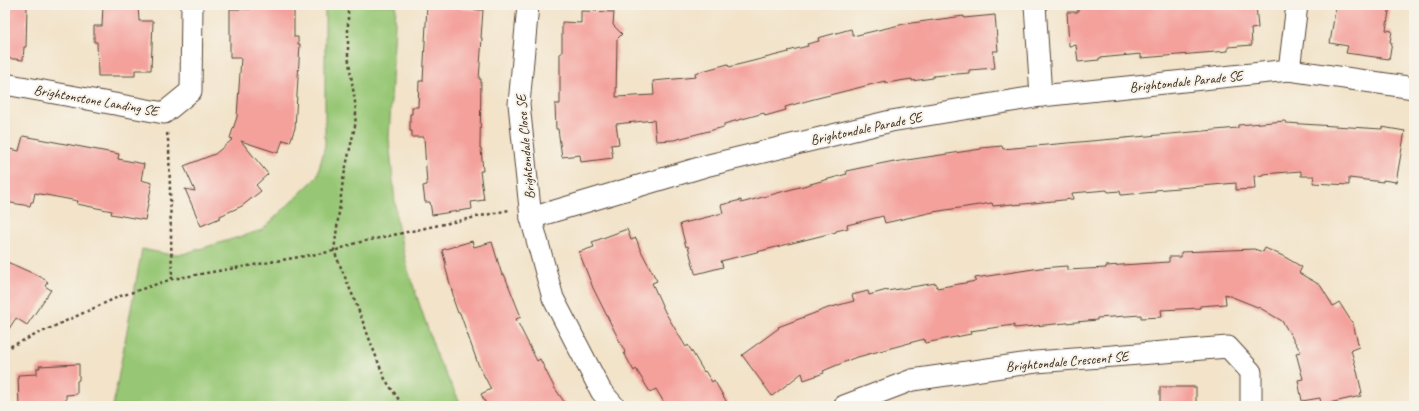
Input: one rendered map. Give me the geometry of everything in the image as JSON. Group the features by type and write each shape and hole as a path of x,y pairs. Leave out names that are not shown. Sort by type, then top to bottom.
{"street":[{"name":"Brightonstone Landing SE","path":"5,84 164,113 191,91 192,5"},
{"name":"Brightondale Close SE","path":"528,5 519,104 531,218"},
{"path":"1035,5 1041,96"},
{"path":"1289,70 1297,5"},
{"name":"Brightondale Parade SE","path":"531,218 709,165 883,123 1041,96 1289,70 1414,88"},
{"path":"531,218 553,298 601,392 614,406"},
{"name":"Brightondale Crescent SE","path":"844,406 912,380 1036,362 1228,347 1251,372 1251,406"}],"path":[{"path":"348,5 348,55 356,113 355,126 342,180 334,251 385,379 403,406"},
{"path":"164,113 169,147 172,279"},
{"path":"5,349 118,297 172,279 334,251 356,243 509,210"}],"green space":[{"path":"325,5 396,5 389,139 397,223 408,270 438,359 462,406 113,406 142,249 167,254 183,254 262,230 317,177 325,145"}],"building":[{"path":"5,5 27,5 26,47 24,47 23,60 5,58"},
{"path":"103,5 138,5 139,21 153,21 151,70 135,70 135,76 98,76 97,42 94,42 94,26 102,26"},
{"path":"251,5 294,5 294,37 298,37 298,44 300,44 295,128 290,142 283,140 278,153 241,141 268,174 256,185 261,191 242,206 201,226 185,189 195,191 184,166 215,154 233,139 230,138 237,117 241,58 230,58 230,9 251,9"},
{"path":"427,5 462,5 461,9 483,10 479,79 481,79 480,148 483,171 480,171 484,200 471,202 472,209 432,215 430,202 425,202 423,186 427,185 424,137 412,137 412,131 410,131 410,114 412,114 412,107 418,107 419,81 423,81"},
{"path":"1078,5 1256,5 1258,28 1251,29 1252,45 1228,47 1228,51 1141,58 1141,54 1099,58 1099,60 1078,62 1076,45 1069,46 1067,12 1078,12"},
{"path":"1336,5 1390,5 1386,30 1392,31 1390,42 1392,43 1389,59 1346,53 1348,46 1330,43"},
{"path":"581,11 614,12 613,25 622,34 617,39 616,97 654,95 653,81 696,77 695,73 728,64 729,67 789,52 788,51 808,46 807,44 819,41 818,38 851,29 853,36 904,24 964,16 964,18 995,15 998,51 993,51 995,68 969,70 969,73 933,76 933,78 912,81 912,79 886,83 885,81 785,107 786,110 765,116 764,113 724,124 724,127 674,140 656,141 654,120 616,124 619,144 611,145 613,158 581,162 580,155 562,157 558,129 556,129 555,104 560,104 560,53 562,53 562,22 581,23"},
{"path":"1285,121 1286,123 1382,129 1382,127 1405,131 1396,182 1349,178 1349,185 1313,183 1314,176 1301,176 1301,171 1254,176 1255,189 1236,190 1236,183 1155,190 1155,192 1121,195 1120,191 1108,192 1107,190 1072,193 1073,199 993,206 992,203 933,212 885,223 883,216 847,225 848,228 836,232 721,261 723,267 696,274 688,246 686,247 680,224 723,213 721,205 741,200 741,203 847,174 846,171 894,161 981,148 1002,146 1003,149 1238,128 1238,125"},
{"path":"23,136 119,154 118,159 144,164 141,180 152,183 145,220 111,214 112,211 77,204 78,201 35,193 33,202 31,202 30,206 5,202 5,148 19,151"},
{"path":"627,229 631,240 636,238 640,249 657,281 652,283 665,312 686,347 688,345 704,372 705,371 712,382 714,380 729,406 666,406 656,389 650,392 636,369 634,371 593,288 579,252 594,247 592,242"},
{"path":"472,241 474,247 492,242 502,275 504,274 521,317 516,319 537,361 540,359 554,387 567,406 487,406 481,394 491,389 478,364 460,313 458,313 453,299 442,250"},
{"path":"1265,248 1302,267 1299,273 1320,285 1333,306 1339,302 1353,324 1359,347 1351,350 1362,393 1360,393 1361,396 1324,404 1321,404 1320,398 1302,401 1298,380 1303,379 1296,353 1301,352 1282,321 1260,308 1225,294 1226,304 1200,306 1200,308 1161,310 1162,317 1141,318 1141,315 1097,318 1097,320 1014,328 1014,325 970,331 971,334 925,343 924,339 854,358 823,371 824,373 804,380 802,373 772,396 742,355 779,328 778,327 828,308 854,301 852,295 868,291 869,295 887,290 936,283 937,288 976,281 975,278 1040,268 1067,266 1067,270 1169,262 1169,257 1181,257 1181,252 1254,249 1263,252"},
{"path":"5,261 41,277 48,282 45,286 51,290 27,325 16,318 5,335"},
{"path":"79,364 77,394 66,395 66,406 19,406 18,375 37,374 37,368 40,368 39,366"},
{"path":"1160,387 1196,387 1196,406 1160,406"}]}
